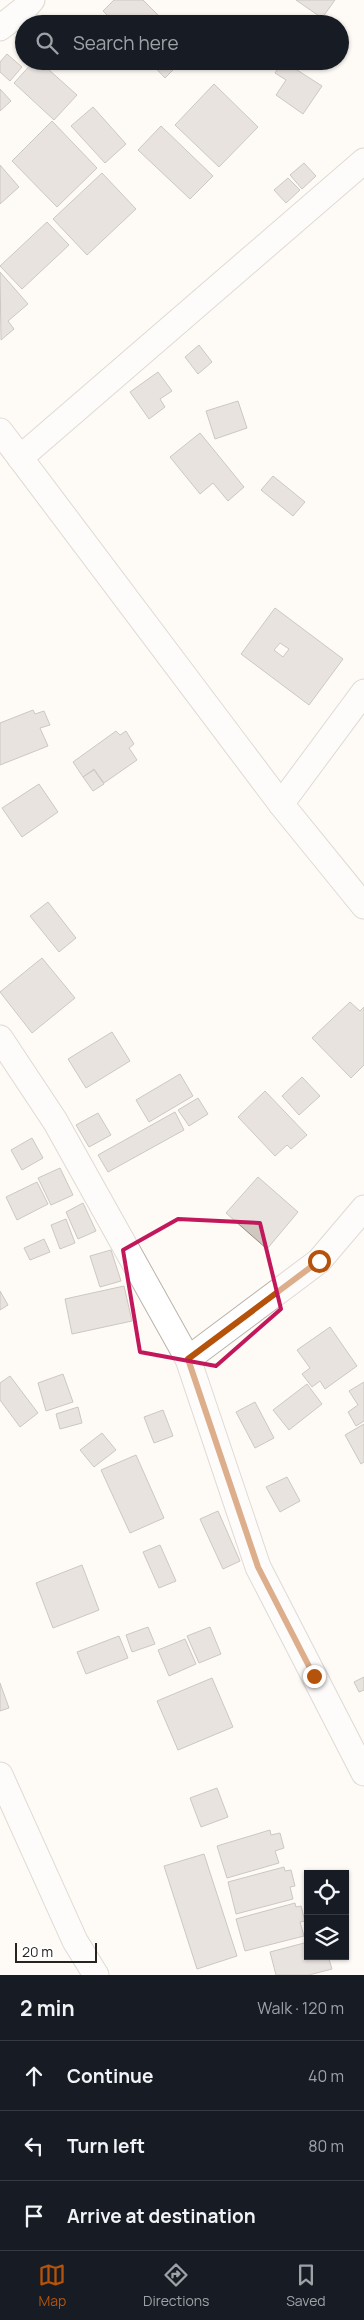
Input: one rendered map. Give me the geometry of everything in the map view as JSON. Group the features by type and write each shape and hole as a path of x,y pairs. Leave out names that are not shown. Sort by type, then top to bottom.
{"street":[{"path":"16,15 32,0"},
{"path":"0,28 15,16"},
{"path":"20,458 364,161"},
{"path":"0,431 281,804 364,906"},
{"path":"281,804 364,692"},
{"path":"0,1038 55,1121 188,1359 258,1567 364,1773"},
{"path":"188,1359 319,1261 364,1208"},
{"path":"0,1775 75,1941 96,1975"}],"highlighted area":[{"path":"178,1219 260,1223 281,1309 216,1366 140,1352 123,1250"}],"building":[{"path":"114,0 143,0 158,15 107,15 103,11"},
{"path":"296,0 335,0 324,15 318,15"},
{"path":"7,54 15,61 15,70 19,70 10,81 0,72 0,62"},
{"path":"26,70 49,70 77,95 54,120 14,83"},
{"path":"157,70 173,70 165,78"},
{"path":"277,70 297,70 322,86 303,114 276,95 286,80 275,73"},
{"path":"214,84 258,127 219,167 175,125"},
{"path":"0,89 11,101 0,111"},
{"path":"93,107 126,144 105,163 71,126"},
{"path":"52,121 97,168 57,207 12,161"},
{"path":"161,126 213,176 190,199 138,150"},
{"path":"304,163 316,176 302,189 290,175"},
{"path":"0,165 19,187 0,204"},
{"path":"102,173 136,209 87,255 53,219"},
{"path":"288,178 300,190 286,203 274,190"},
{"path":"47,222 69,245 22,289 0,266"},
{"path":"0,272 28,304 8,321 14,329 1,340"},
{"path":"199,345 212,362 198,374 185,357"},
{"path":"158,372 172,391 160,399 165,407 149,419 130,392"},
{"path":"238,401 247,428 215,439 206,411"},
{"path":"200,433 244,487 228,501 213,483 200,494 170,457"},
{"path":"273,476 305,502 293,516 261,490"},
{"path":"275,608 343,659 309,705 241,654","holes":["280,643 289,649 283,657 274,650"]},
{"path":"33,710 35,714 44,711 50,725 40,728 48,746 0,765 0,723"},
{"path":"116,731 120,735 126,731 134,744 129,748 137,760 104,783 94,769 83,777 73,762"},
{"path":"94,770 104,784 93,791 83,777"},
{"path":"39,784 58,812 22,837 2,808"},
{"path":"48,902 76,938 59,952 30,916"},
{"path":"42,958 75,998 32,1033 0,992"},
{"path":"350,1002 360,1011 364,1007 364,1065 351,1078 312,1038"},
{"path":"112,1032 130,1061 86,1088 68,1059"},
{"path":"180,1074 193,1096 149,1122 136,1100"},
{"path":"302,1077 320,1096 299,1115 282,1096"},
{"path":"265,1091 307,1135 291,1149 287,1145 275,1156 238,1117"},
{"path":"198,1098 208,1114 189,1126 178,1110"},
{"path":"175,1112 184,1130 108,1172 98,1155"},
{"path":"98,1113 111,1135 89,1147 76,1125"},
{"path":"32,1138 43,1158 22,1170 11,1150"},
{"path":"60,1168 73,1195 51,1205 38,1178"},
{"path":"258,1177 298,1212 267,1249 226,1213"},
{"path":"37,1182 48,1204 17,1220 6,1197"},
{"path":"83,1203 96,1231 78,1239 66,1212"},
{"path":"66,1219 75,1243 60,1249 51,1225"},
{"path":"44,1239 50,1252 30,1260 24,1248"},
{"path":"111,1250 121,1281 100,1287 90,1256"},
{"path":"124,1286 132,1321 72,1334 65,1299"},
{"path":"0,1291 8,1305 0,1310"},
{"path":"330,1327 357,1366 325,1389 320,1381 312,1387 302,1374 310,1368 297,1350"},
{"path":"63,1374 73,1402 46,1411 38,1383"},
{"path":"10,1376 38,1413 20,1427 0,1400 0,1383"},
{"path":"364,1382 364,1421 356,1426 348,1412 358,1405 349,1391"},
{"path":"307,1384 322,1404 289,1430 273,1410"},
{"path":"255,1402 274,1438 255,1448 236,1412"},
{"path":"78,1407 82,1423 60,1429 56,1414"},
{"path":"163,1410 173,1436 154,1443 144,1417"},
{"path":"364,1424 364,1462 361,1464 345,1435"},
{"path":"102,1433 116,1450 94,1467 80,1450"},
{"path":"136,1455 164,1518 130,1533 101,1470"},
{"path":"287,1477 300,1501 280,1512 266,1487"},
{"path":"218,1511 240,1561 223,1569 200,1519"},
{"path":"160,1545 176,1581 159,1588 143,1552"},
{"path":"82,1565 99,1610 53,1628 36,1583"},
{"path":"148,1627 155,1644 132,1652 126,1635"},
{"path":"210,1627 221,1654 199,1663 187,1636"},
{"path":"119,1636 128,1658 86,1674 77,1652"},
{"path":"185,1639 196,1664 169,1676 158,1650"},
{"path":"364,1677 364,1690 359,1692 354,1682"},
{"path":"212,1678 233,1727 178,1750 157,1701"},
{"path":"0,1683 9,1708 0,1711"},
{"path":"217,1788 228,1817 201,1827 190,1798"},
{"path":"270,1830 271,1835 280,1833 284,1848 275,1851 279,1863 227,1878 217,1846"},
{"path":"204,1854 237,1956 197,1969 164,1866"},
{"path":"284,1867 285,1871 291,1870 295,1886 290,1887 293,1899 236,1914 228,1882"},
{"path":"295,1903 296,1907 301,1906 304,1921 300,1922 304,1936 245,1951 236,1919"},
{"path":"304,1943 304,1960 329,1960 332,1969 309,1975 276,1975 270,1952"}],"route":[{"path":"314,1676 258,1567 188,1359 319,1261"}]}
